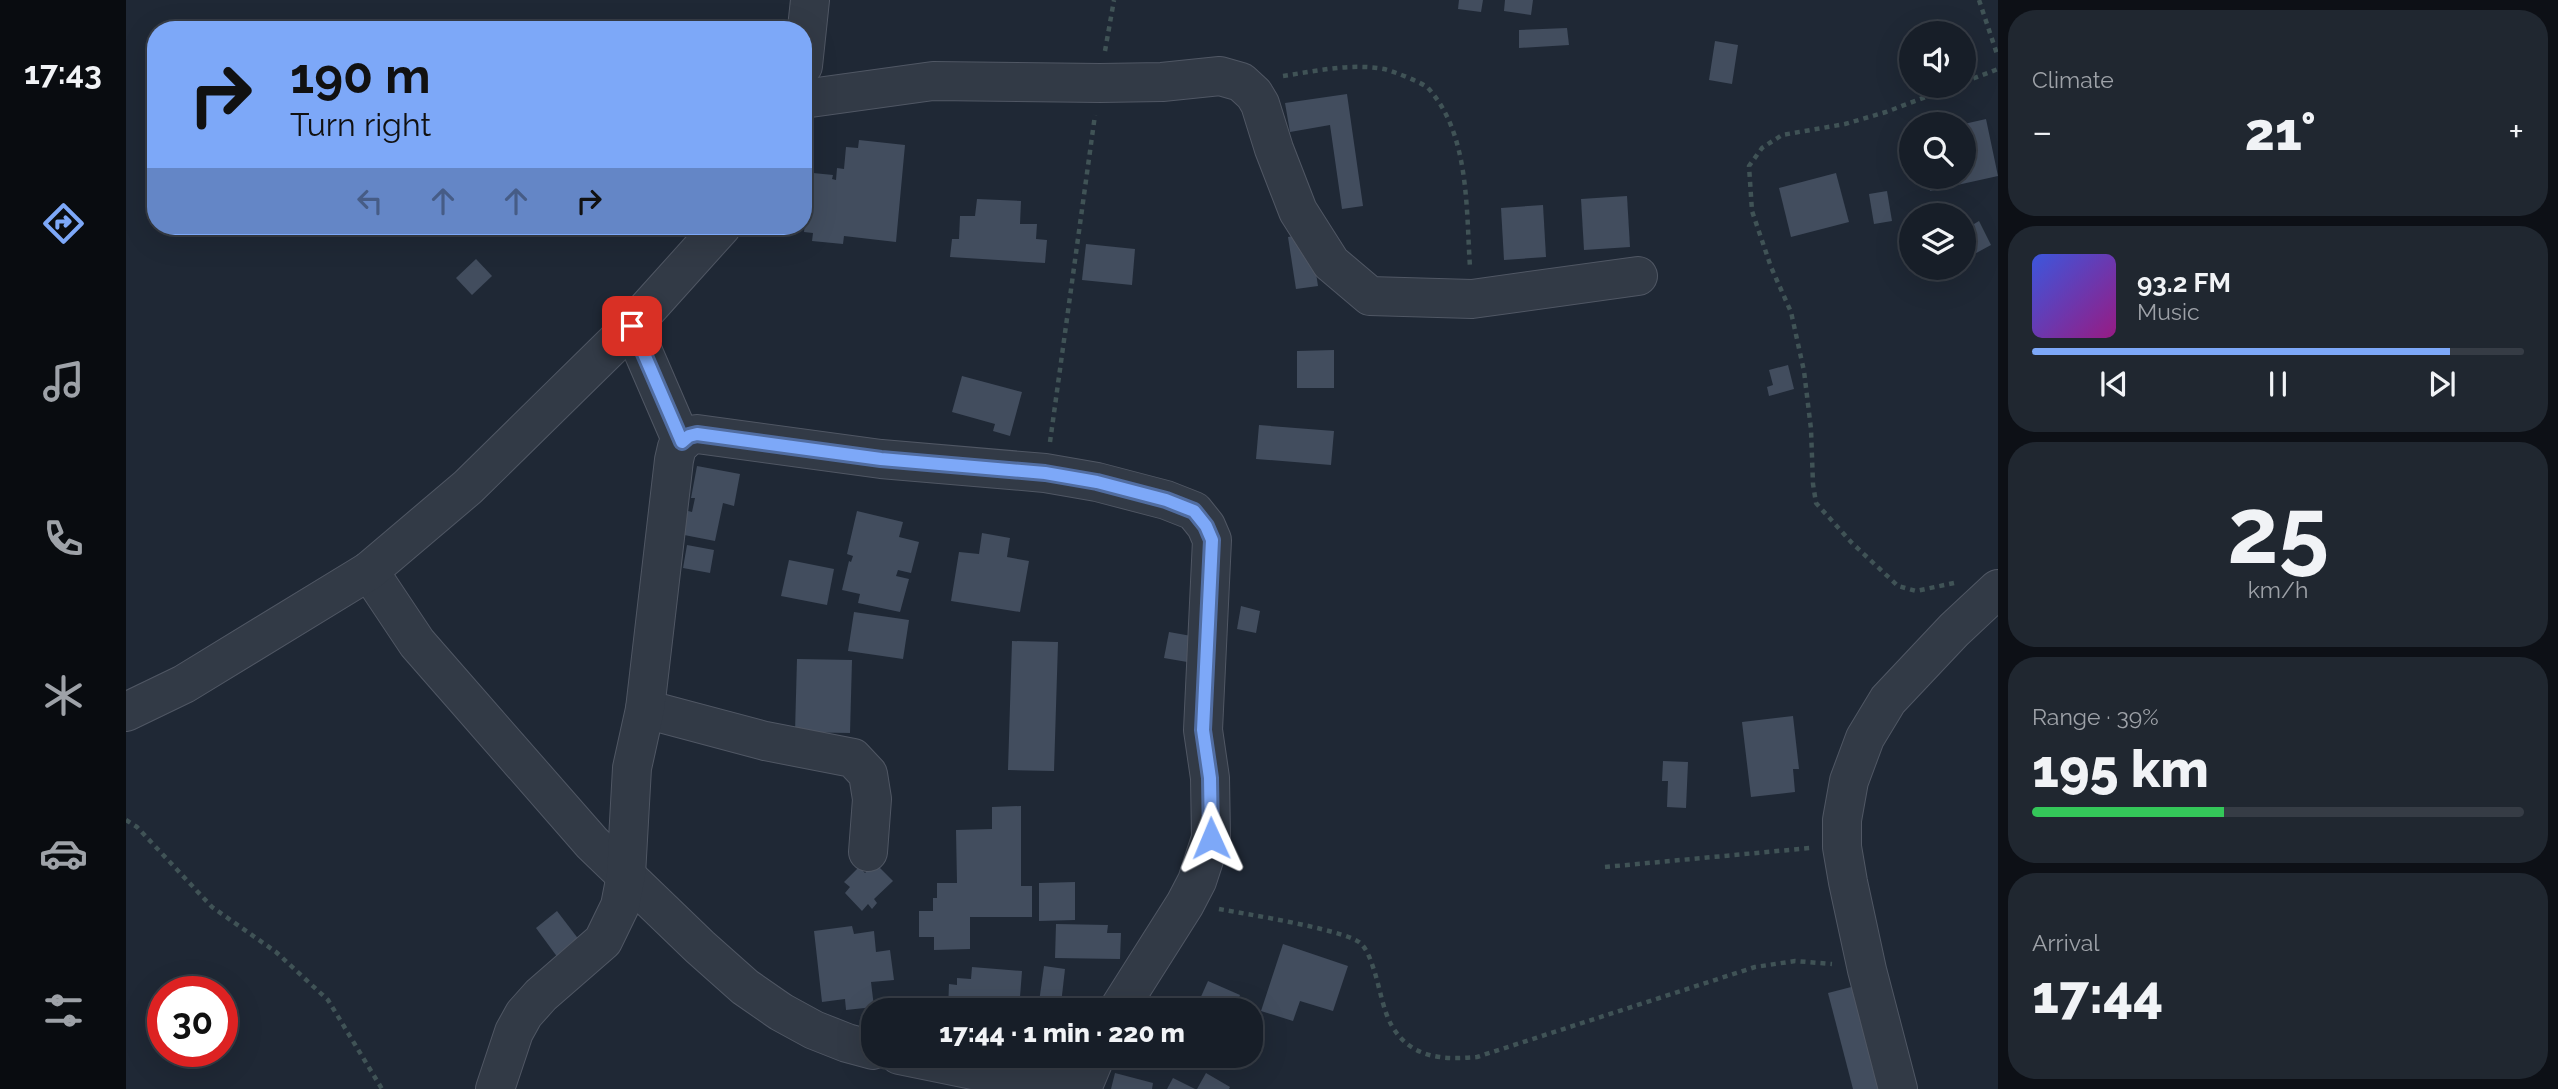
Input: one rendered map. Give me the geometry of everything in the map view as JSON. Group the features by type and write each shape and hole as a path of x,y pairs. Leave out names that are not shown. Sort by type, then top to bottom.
{"street":[{"path":"808,21 810,0"},
{"path":"812,98 933,82 1162,82 1220,76 1241,82 1261,104 1274,149 1298,211 1331,263 1370,296 1472,299 1638,276"},
{"path":"126,712 184,684 369,571 468,487 632,326 714,235"},
{"path":"632,326 682,442"},
{"path":"495,1089 506,1054 524,1014 541,995 603,941 620,906 626,875 632,768 645,709 674,460 677,447 689,436 697,434 881,459 1045,473 1097,482 1175,503 1194,511 1206,526 1212,540 1203,730 1210,778 1211,838 1197,881 1185,904 1126,998"},
{"path":"369,571 417,643 592,843 744,987 814,1030 861,1047"},
{"path":"1898,1089 1867,970 1842,847 1842,820 1849,780 1865,738 1888,700 1954,630 1998,589"},
{"path":"645,709 765,741 853,758 869,774 872,799 868,852"},
{"path":"963,1068 1084,1084 1091,1068"}],"path":[{"path":"1045,473 1114,0"},
{"path":"1979,0 1998,57"},
{"path":"1241,82 1343,67 1385,69 1427,87 1447,118 1462,159 1472,299"},
{"path":"1976,77 1998,69"},
{"path":"1923,98 1845,124 1782,135 1762,148 1749,166 1752,211 1771,267 1791,312 1804,371 1816,503 1898,586 1916,591 1957,583"},
{"path":"126,820 137,827 212,907 276,952 328,1000 382,1089"},
{"path":"1605,867 1764,851 1842,847"},
{"path":"1185,904 1340,934 1361,943 1370,957 1392,1026 1408,1044 1428,1056 1450,1060 1477,1057 1755,967 1795,961 1867,970"}],"building":[{"path":"1459,0 1483,0 1481,12 1458,9"},
{"path":"1505,0 1533,0 1531,15 1504,11"},
{"path":"1567,28 1569,45 1519,48 1519,30"},
{"path":"1715,41 1738,45 1732,84 1709,80"},
{"path":"1347,94 1363,206 1342,209 1330,125 1290,132 1285,103"},
{"path":"1986,119 1998,176 1976,181 1976,121"},
{"path":"859,140 905,145 896,242 844,236 843,244 812,241 812,173 833,175 832,179 836,180 837,168 844,169 846,147 858,148"},
{"path":"1836,173 1849,222 1791,237 1779,188"},
{"path":"1887,191 1892,221 1874,224 1869,194"},
{"path":"1627,196 1630,247 1584,250 1581,199"},
{"path":"977,199 1021,201 1020,224 1037,224 1036,239 1047,240 1045,263 950,257 952,239 959,239 960,216 975,216"},
{"path":"1543,205 1546,257 1504,260 1501,208"},
{"path":"1979,221 1991,245 1976,253 1976,223"},
{"path":"1310,233 1318,286 1296,289 1288,237"},
{"path":"1086,244 1135,249 1132,285 1082,280"},
{"path":"476,259 492,276 472,295 456,278"},
{"path":"1334,350 1334,388 1297,388 1297,351"},
{"path":"1788,365 1794,389 1769,396 1767,387 1773,385 1769,370"},
{"path":"962,376 1022,392 1010,436 993,431 995,424 952,412"},
{"path":"1259,425 1334,431 1331,465 1256,459"},
{"path":"697,466 740,474 734,506 723,503 715,541 679,534 684,510 692,512 695,498 691,498"},
{"path":"857,511 903,522 899,537 919,542 911,573 898,570 896,576 909,579 900,612 858,603 860,594 842,590 849,561 851,562 853,556 847,554"},
{"path":"982,533 1010,538 1007,557 1029,561 1020,612 951,601 959,552 979,554"},
{"path":"687,545 714,550 710,573 683,568"},
{"path":"789,560 834,569 827,605 781,596"},
{"path":"1241,606 1260,611 1256,633 1237,629"},
{"path":"854,612 909,620 903,659 848,651"},
{"path":"1169,632 1197,637 1193,663 1164,658"},
{"path":"1012,641 1058,642 1054,771 1008,770"},
{"path":"797,659 852,660 850,733 795,732"},
{"path":"1793,716 1799,769 1793,769 1795,792 1751,797 1742,722"},
{"path":"1663,761 1688,762 1686,808 1667,807 1668,781 1662,781"},
{"path":"1021,806 1021,886 1032,886 1032,917 970,917 970,949 934,950 934,937 919,937 919,911 933,911 933,898 937,898 937,883 957,883 956,830 992,829 992,807"},
{"path":"875,863 893,881 874,899 877,903 872,909 868,904 862,911 845,893 850,887 844,882 859,867 865,873"},
{"path":"1075,882 1075,920 1039,921 1039,883"},
{"path":"557,911 583,945 561,962 536,928"},
{"path":"1056,924 1108,925 1107,933 1121,933 1120,959 1055,958"},
{"path":"852,926 854,934 874,931 876,952 890,950 894,980 871,982 873,998 861,998 861,1008 846,1010 845,999 822,1002 814,931"},
{"path":"1283,944 1348,966 1333,1011 1300,1001 1293,1021 1263,1012"},
{"path":"1044,966 1065,969 1062,998 1040,998"},
{"path":"972,967 1022,971 1020,997 948,998 949,984 957,985 957,978 971,979"},
{"path":"1208,981 1240,995 1239,998 1200,998"},
{"path":"1859,985 1887,1089 1853,1089 1828,993"},
{"path":"1115,1073 1153,1083 1152,1089 1111,1089"},
{"path":"1206,1073 1230,1087 1229,1089 1197,1089"},
{"path":"1173,1078 1195,1089 1167,1089"}],"route":[{"path":"632,326 682,442 697,434 881,459 1045,473 1097,482 1166,500 1194,511 1206,526 1212,540 1203,730 1210,778 1211,838"}]}
